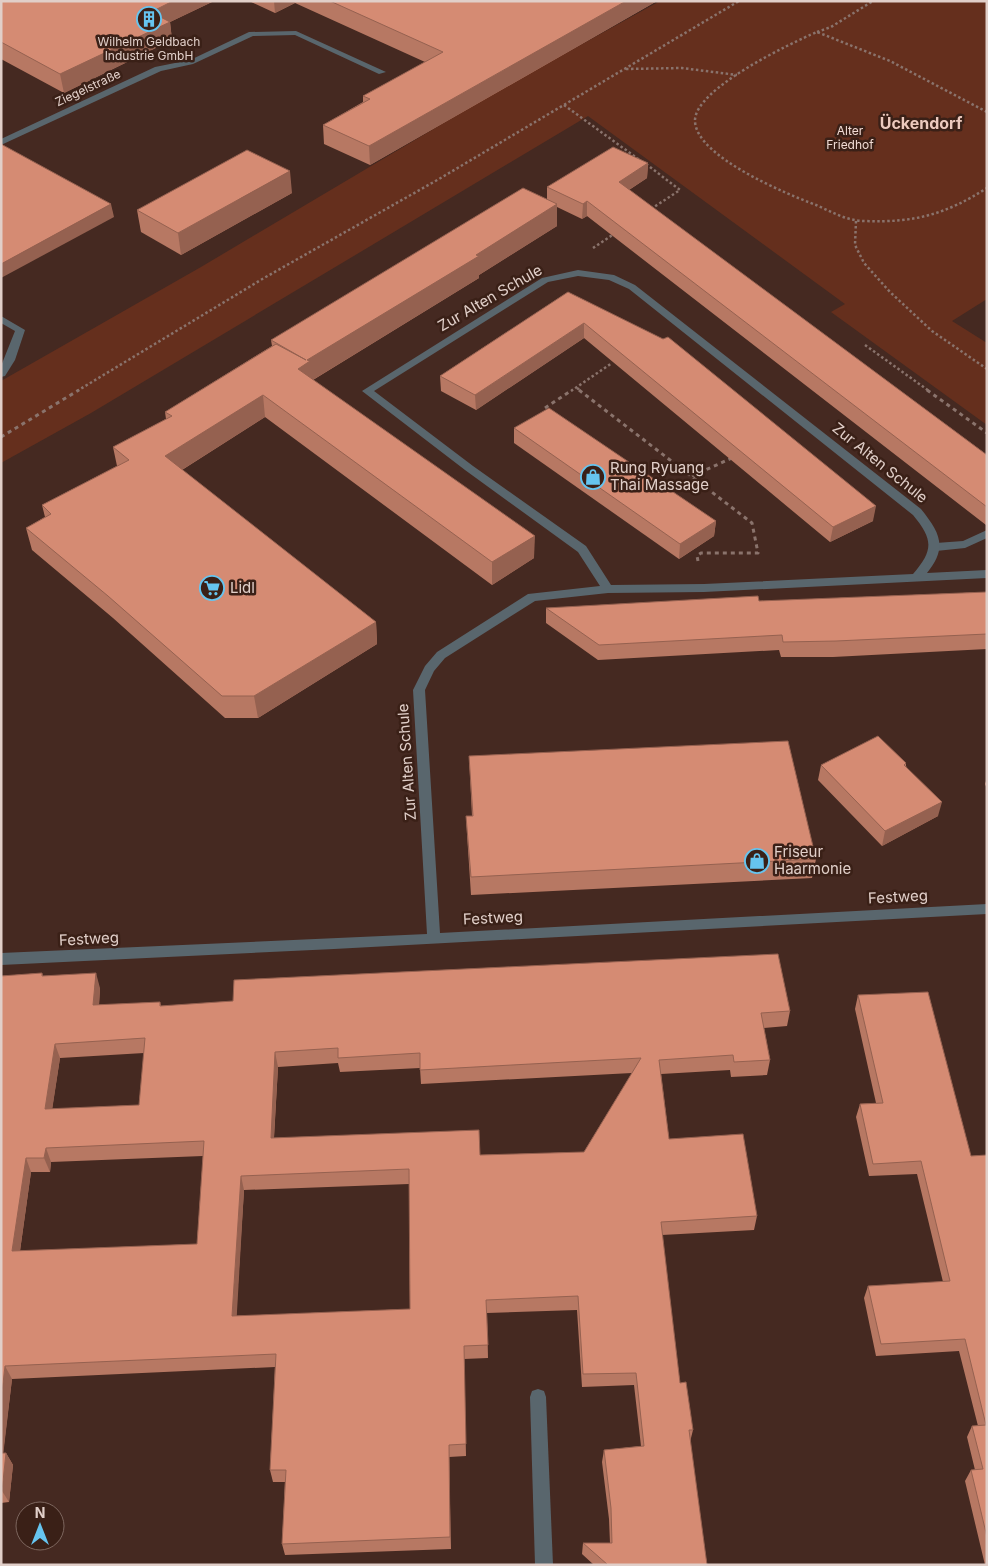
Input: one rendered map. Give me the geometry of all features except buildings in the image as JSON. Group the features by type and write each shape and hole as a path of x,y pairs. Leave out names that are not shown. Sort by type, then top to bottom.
{"street":[{"name":"Ziegelstraße","path":"1,142 158,69 190,62 252,34 296,33 382,72"},
{"name":"Zur Alten Schule","path":"608,588 582,549 469,468 367,391 545,280 578,273 611,277 632,287 917,512 931,528 936,547"},
{"path":"1,319 20,330 10,360 1,374"},
{"path":"917,578 930,562 936,547 965,544 987,534"},
{"name":"Zur Alten Schule","path":"434,938 419,690 429,669 441,655 532,597 608,588 704,588 987,574"},
{"name":"Festweg","path":"1,959 987,909"},
{"path":"538,1397 544,1565"}],"path":[{"path":"1,437 264,278 626,69 739,1"},
{"path":"873,1 831,27 801,38 737,75 703,101 695,119 700,136 720,156 747,173 789,194 856,221 909,219 942,212 965,202 987,188"},
{"path":"817,32 890,61 970,105 987,112"},
{"path":"626,69 661,66 697,68 737,75"},
{"path":"564,105 680,190 649,211"},
{"path":"856,221 855,245 864,263 890,292 932,331 987,369"},
{"path":"562,277 569,264 617,232"},
{"path":"865,345 987,433"},
{"path":"545,408 612,363"},
{"path":"577,388 752,523 758,553"},
{"path":"692,476 736,457"}],"green space":[{"name":"Alter Friedhof","path":"660,1 987,1 987,299 952,321 987,343 987,425 831,312 845,304 588,116 91,413 1,463 1,381 201,267 506,86"}],"place":[{"name":"Wilhelm Geldbach Industrie GmbH","path":"149,19"},
{"name":"Rung Ryuang Thai Massage","path":"593,477"},
{"name":"Lidl","path":"212,588"},
{"name":"Friseur Haarmonie","path":"757,861"}],"district":[{"name":"Ückendorf","path":"921,123"}]}
